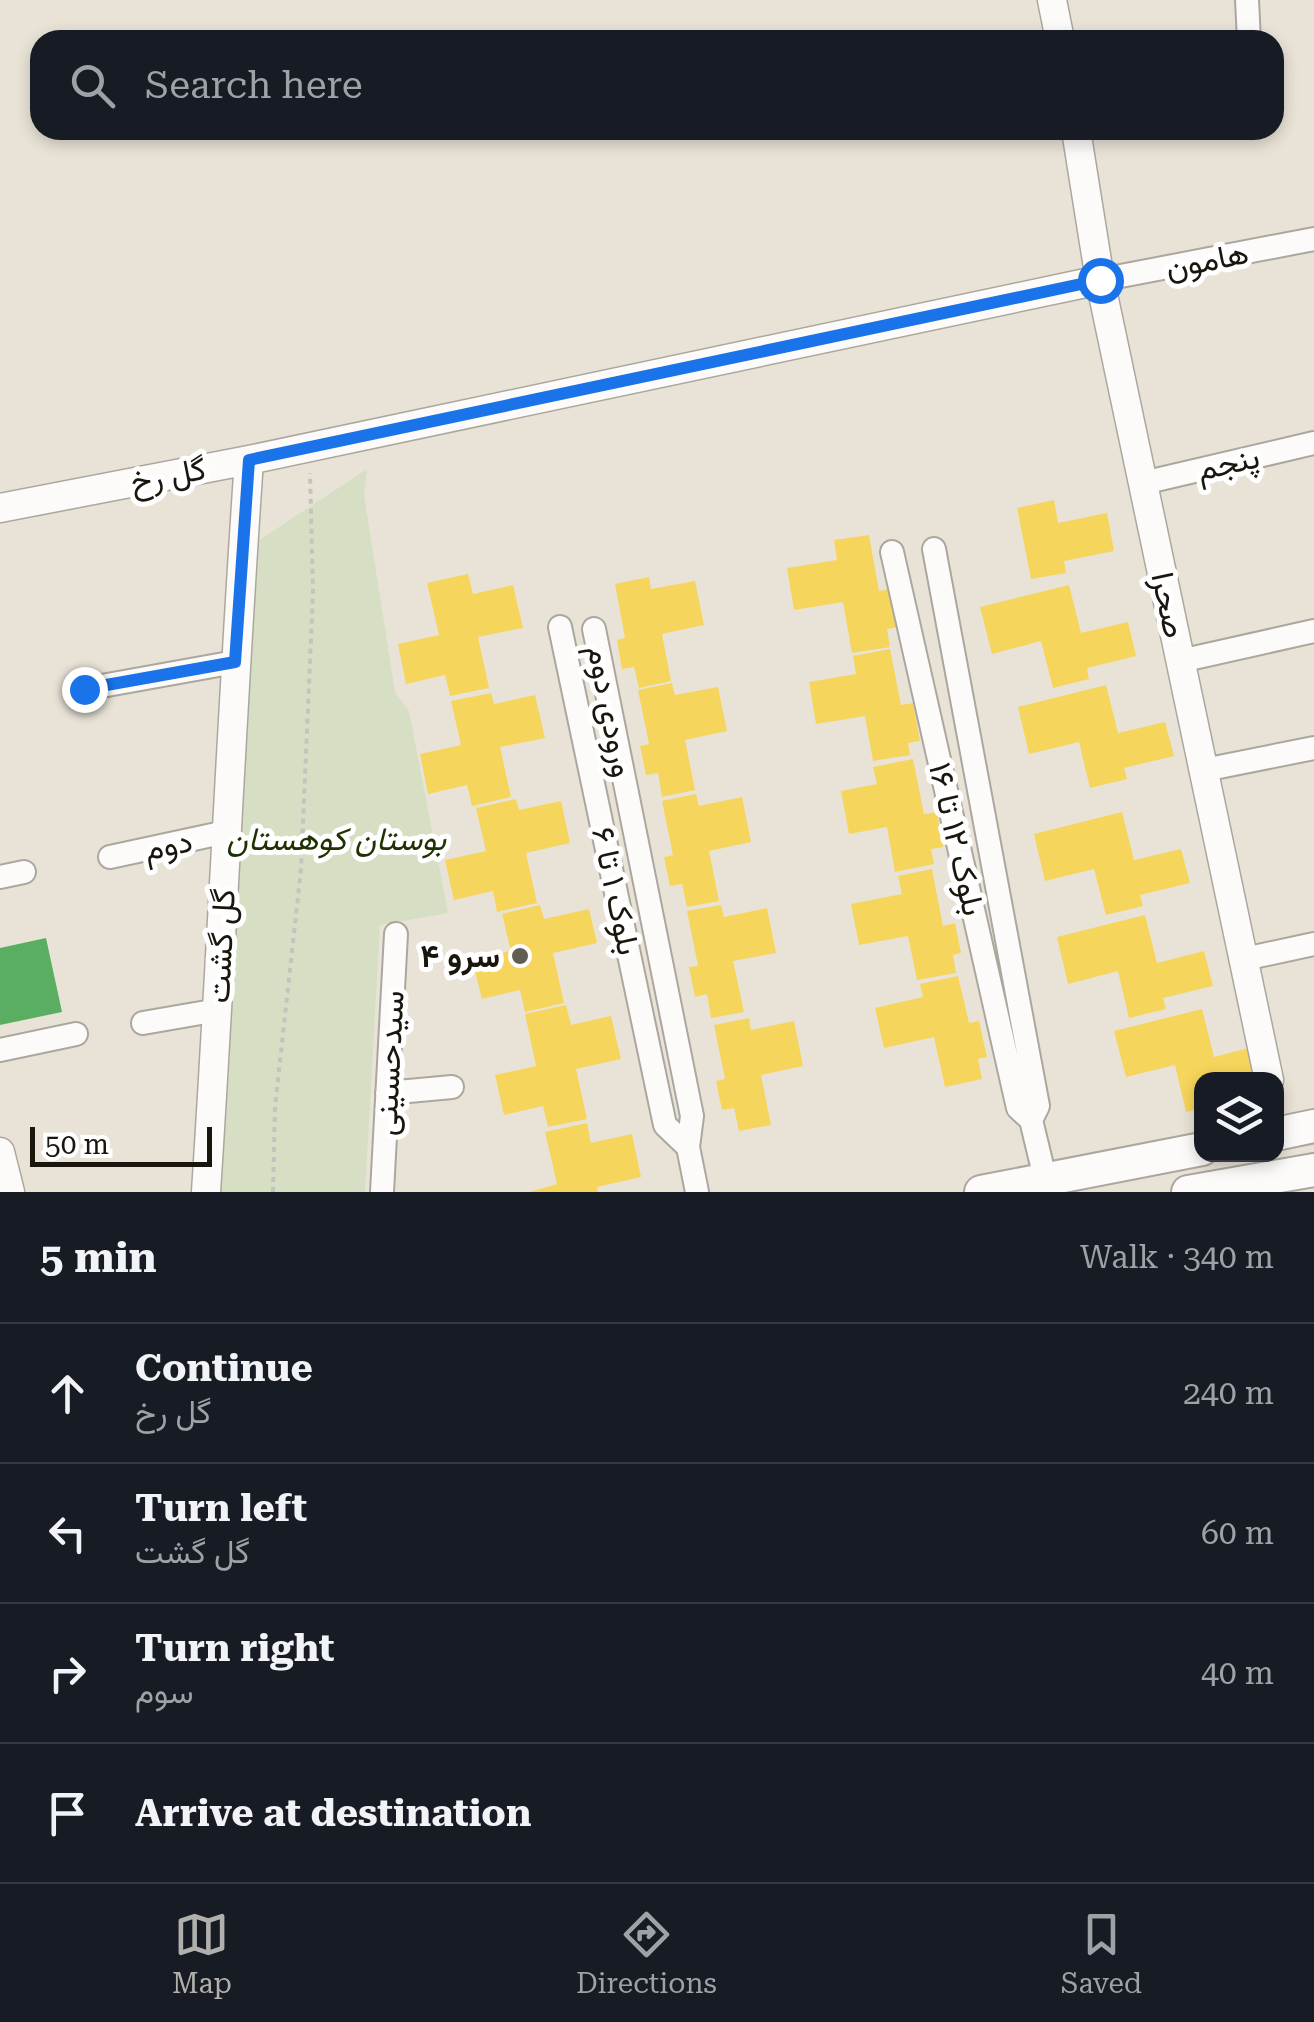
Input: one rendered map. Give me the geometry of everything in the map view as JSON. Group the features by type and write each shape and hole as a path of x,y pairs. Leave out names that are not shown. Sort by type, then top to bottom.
{"main road":[{"path":"1284,1127 1314,1126"},
{"path":"981,1192 1194,1150"},
{"path":"1188,1192 1282,1181"}],"street":[{"path":"1052,0 1058,30"},
{"path":"1247,0 1248,30"},
{"name":"صحرا","path":"1078,140 1100,280 1268,1072"},
{"name":"هامون","path":"1100,280 1314,239"},
{"name":"گل رخ","path":"0,508 249,460 1100,280"},
{"name":"پنجم","path":"1143,484 1314,443"},
{"name":"گل گشت","path":"206,1192 249,460"},
{"path":"934,549 1038,1106 1031,1120 1046,1178"},
{"name":"بلوک ۱۲ تا ۱۶","path":"892,552 1018,1108 1031,1120"},
{"name":"بلوک ۱ تا ۶","path":"560,627 665,1124 688,1147"},
{"name":"ورودی دوم","path":"594,629 692,1116 688,1147"},
{"path":"1180,661 1314,631"},
{"path":"84,689 235,662"},
{"path":"1204,770 1314,748"},
{"name":"دوم","path":"110,857 226,832"},
{"path":"0,877 24,872"},
{"name":"سیدحسینی","path":"382,1192 396,934"},
{"path":"1244,958 1314,944"},
{"path":"143,1023 218,1010"},
{"path":"0,1050 76,1034"},
{"path":"387,1093 452,1087"},
{"path":"688,1147 697,1192"},
{"path":"0,1152 10,1192"}],"path":[{"path":"274,1192 275,1107 301,869 313,593 309,447"}],"green space":[{"name":"بوستان کوهستان","path":"367,469 364,495 395,692 409,711 448,913 380,925 365,1192 218,1192 255,543"}],"building: Homes":[{"path":"1054,500 1058,523 1107,513 1114,551 1064,561 1066,573 1031,579 1017,508"},
{"path":"869,535 879,591 891,589 898,627 887,629 890,647 852,653 843,602 794,610 787,568 837,560 834,540"},
{"path":"468,574 473,594 513,585 523,628 478,637 489,688 450,696 445,675 406,684 398,644 439,635 427,583"},
{"path":"649,577 651,589 695,581 704,625 662,634 671,681 639,688 634,667 622,669 617,640 625,638 615,584"},
{"path":"1069,585 1081,633 1128,622 1136,656 1087,668 1089,679 1053,688 1041,641 992,654 980,607"},
{"path":"890,649 901,705 913,703 920,741 908,743 910,755 873,761 865,716 816,724 809,682 856,674 853,656"},
{"path":"672,683 675,695 718,687 727,731 685,740 695,790 662,797 658,773 646,775 640,746 649,744 638,690"},
{"path":"1106,685 1118,733 1165,722 1174,756 1124,768 1127,779 1090,788 1079,742 1029,754 1018,707"},
{"path":"491,693 494,704 535,695 545,738 500,747 511,797 472,806 467,785 428,794 420,754 461,745 451,701"},
{"path":"913,759 924,814 937,812 943,847 931,849 934,864 895,872 887,827 849,834 841,791 877,784 873,767"},
{"path":"696,794 699,806 742,797 751,842 709,851 719,901 687,907 682,884 670,886 664,857 673,855 662,801"},
{"path":"516,799 519,810 561,801 570,843 526,853 537,903 497,912 493,891 454,900 445,860 486,851 476,808"},
{"path":"1122,812 1134,860 1181,849 1190,883 1140,895 1143,906 1106,915 1094,869 1045,881 1034,834"},
{"path":"932,869 943,926 955,923 961,953 953,955 956,973 917,980 908,936 859,945 851,904 902,894 898,876"},
{"name":"سرو ۴","path":"540,905 544,919 589,909 597,943 553,953 564,1003 525,1012 520,990 482,999 472,959 511,951 502,914"},
{"path":"721,905 724,917 767,908 776,953 733,961 744,1012 711,1018 707,994 695,997 689,967 698,966 687,911"},
{"path":"1145,915 1157,963 1204,951 1213,986 1163,998 1166,1009 1129,1018 1118,971 1068,984 1057,937"},
{"path":"958,976 969,1023 979,1021 987,1057 978,1059 982,1079 945,1087 934,1037 884,1048 875,1008 923,997 920,984"},
{"path":"566,1005 571,1025 611,1016 621,1059 576,1069 587,1119 548,1127 543,1106 504,1115 495,1075 536,1066 525,1014"},
{"path":"1202,1009 1214,1057 1261,1045 1268,1072 1194,1072 1194,1110 1186,1112 1175,1065 1126,1077 1114,1031"},
{"path":"749,1018 751,1030 794,1021 803,1066 761,1075 771,1125 739,1131 734,1108 722,1110 716,1081 725,1079 714,1025"},
{"path":"587,1123 591,1143 632,1134 641,1177 597,1187 598,1192 529,1192 557,1184 545,1132"}],"building: Public":[{"path":"46,938 62,1012 0,1025 0,948"}],"place":[{"name":"سرو ۴","path":"520,956"}],"route":[{"path":"84,689 235,662 249,460 1100,280"}]}
